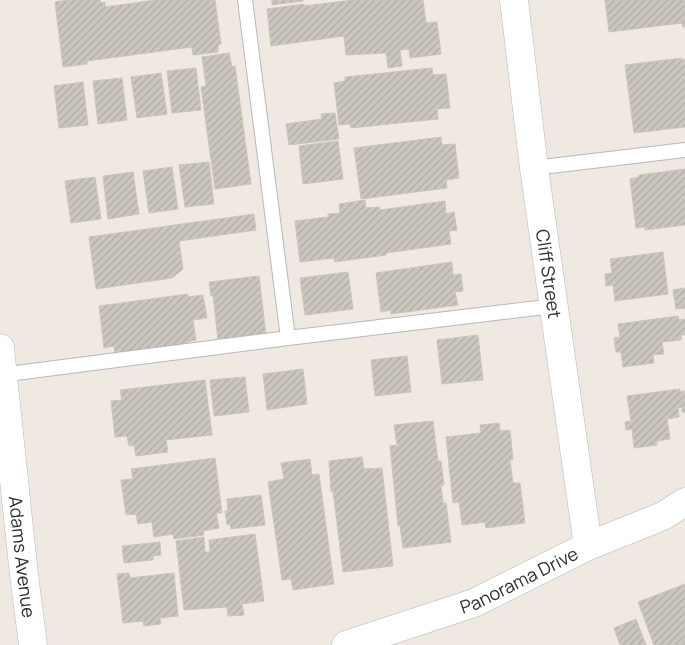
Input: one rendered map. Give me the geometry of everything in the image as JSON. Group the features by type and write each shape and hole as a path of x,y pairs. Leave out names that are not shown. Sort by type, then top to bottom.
{"street":[{"name":"Cliff Street","path":"514,0 534,168 588,546"},
{"name":"Adams Avenue","path":"0,348 24,575 34,645"},
{"name":"Panorama Drive","path":"346,645 474,603 588,546 663,516 685,502"}],"lane":[{"path":"245,0 288,338"},
{"path":"534,168 685,150"},
{"path":"2,375 554,306"}],"building":[{"path":"100,0 101,3 105,2 105,7 156,0 215,0 221,44 218,45 218,52 193,55 192,47 87,61 87,64 63,67 55,2"},
{"path":"272,0 303,0 303,1 272,5"},
{"path":"353,0 423,0 426,23 437,22 441,54 410,58 409,49 400,50 402,66 388,68 386,53 346,55 344,36 271,46 267,9"},
{"path":"605,0 685,0 685,27 683,27 682,23 609,32"},
{"path":"229,53 232,67 235,66 251,184 215,189 201,87 206,86 202,57"},
{"path":"682,58 681,60 685,59 685,127 634,133 625,65"},
{"path":"196,68 201,110 172,113 167,71"},
{"path":"432,68 433,75 446,74 450,108 437,109 438,119 351,128 350,124 339,125 334,83 345,81 345,77"},
{"path":"161,73 167,114 137,118 131,77"},
{"path":"122,78 127,120 98,124 93,81"},
{"path":"83,82 88,125 59,128 54,86"},
{"path":"335,113 339,139 289,145 286,124 322,119 321,114"},
{"path":"441,137 442,145 455,144 459,178 446,180 447,188 361,199 354,148"},
{"path":"338,141 343,179 303,184 299,146"},
{"path":"209,162 214,204 185,207 179,165"},
{"path":"172,167 178,209 149,213 143,171"},
{"path":"685,169 685,225 645,230 645,227 636,228 630,179 639,177 639,175"},
{"path":"133,172 139,214 108,219 103,176"},
{"path":"95,177 101,219 71,223 65,181"},
{"path":"365,200 366,208 379,207 380,210 445,201 446,214 454,212 457,230 449,231 451,244 335,262 334,258 300,262 295,221 328,217 328,214 340,213 339,204"},
{"path":"254,214 256,230 179,241 183,269 172,278 96,289 89,237"},
{"path":"663,252 668,294 615,301 613,285 606,286 605,274 612,273 610,259"},
{"path":"452,262 453,275 461,274 463,291 455,292 458,305 391,314 391,310 381,312 376,273"},
{"path":"348,272 353,309 305,315 300,278"},
{"path":"259,276 266,335 218,340 213,295 211,296 209,282"},
{"path":"685,288 685,308 676,309 673,290"},
{"path":"188,294 188,297 203,295 207,318 193,320 196,340 187,342 187,346 115,356 114,346 104,348 99,306"},
{"path":"678,316 679,320 685,319 685,335 681,335 681,340 662,342 664,354 653,355 654,363 623,367 621,352 616,352 614,338 620,337 618,324"},
{"path":"478,335 483,380 442,384 437,340"},
{"path":"407,356 411,392 375,396 371,360"},
{"path":"303,369 307,404 267,410 263,374"},
{"path":"245,377 249,412 214,416 210,380"},
{"path":"205,380 212,435 166,440 168,452 136,456 134,445 129,446 127,436 115,437 111,401 122,400 120,390"},
{"path":"680,389 680,392 685,391 685,412 682,412 682,407 678,408 679,417 667,419 670,439 657,441 657,445 634,448 632,429 626,430 625,422 631,421 627,396"},
{"path":"433,421 438,461 441,461 444,485 441,486 443,503 446,503 451,542 403,548 400,526 398,526 390,446 397,445 394,425"},
{"path":"499,423 500,431 510,430 513,460 510,460 513,483 520,483 525,523 486,528 485,522 462,525 459,502 453,503 446,437 481,433 480,425"},
{"path":"362,457 364,469 382,468 393,566 343,572 333,491 331,492 329,461"},
{"path":"215,458 222,513 216,513 219,528 203,531 204,535 174,539 173,534 154,537 152,522 138,524 136,514 126,515 121,480 133,479 131,469"},
{"path":"310,459 312,475 319,474 334,584 293,590 291,579 282,580 268,482 284,479 281,463"},
{"path":"261,495 265,525 231,529 230,524 227,525 225,511 228,510 227,499"},
{"path":"255,534 264,601 242,604 244,615 228,616 227,607 184,610 176,541 204,537 205,552 210,552 209,540"},
{"path":"160,542 161,555 153,556 153,560 124,563 122,546"},
{"path":"129,573 130,578 174,573 178,616 160,618 161,624 144,626 143,621 123,623 117,574"},
{"path":"685,584 685,645 654,645 638,602"},
{"path":"636,619 646,645 620,645 614,628"}]}
